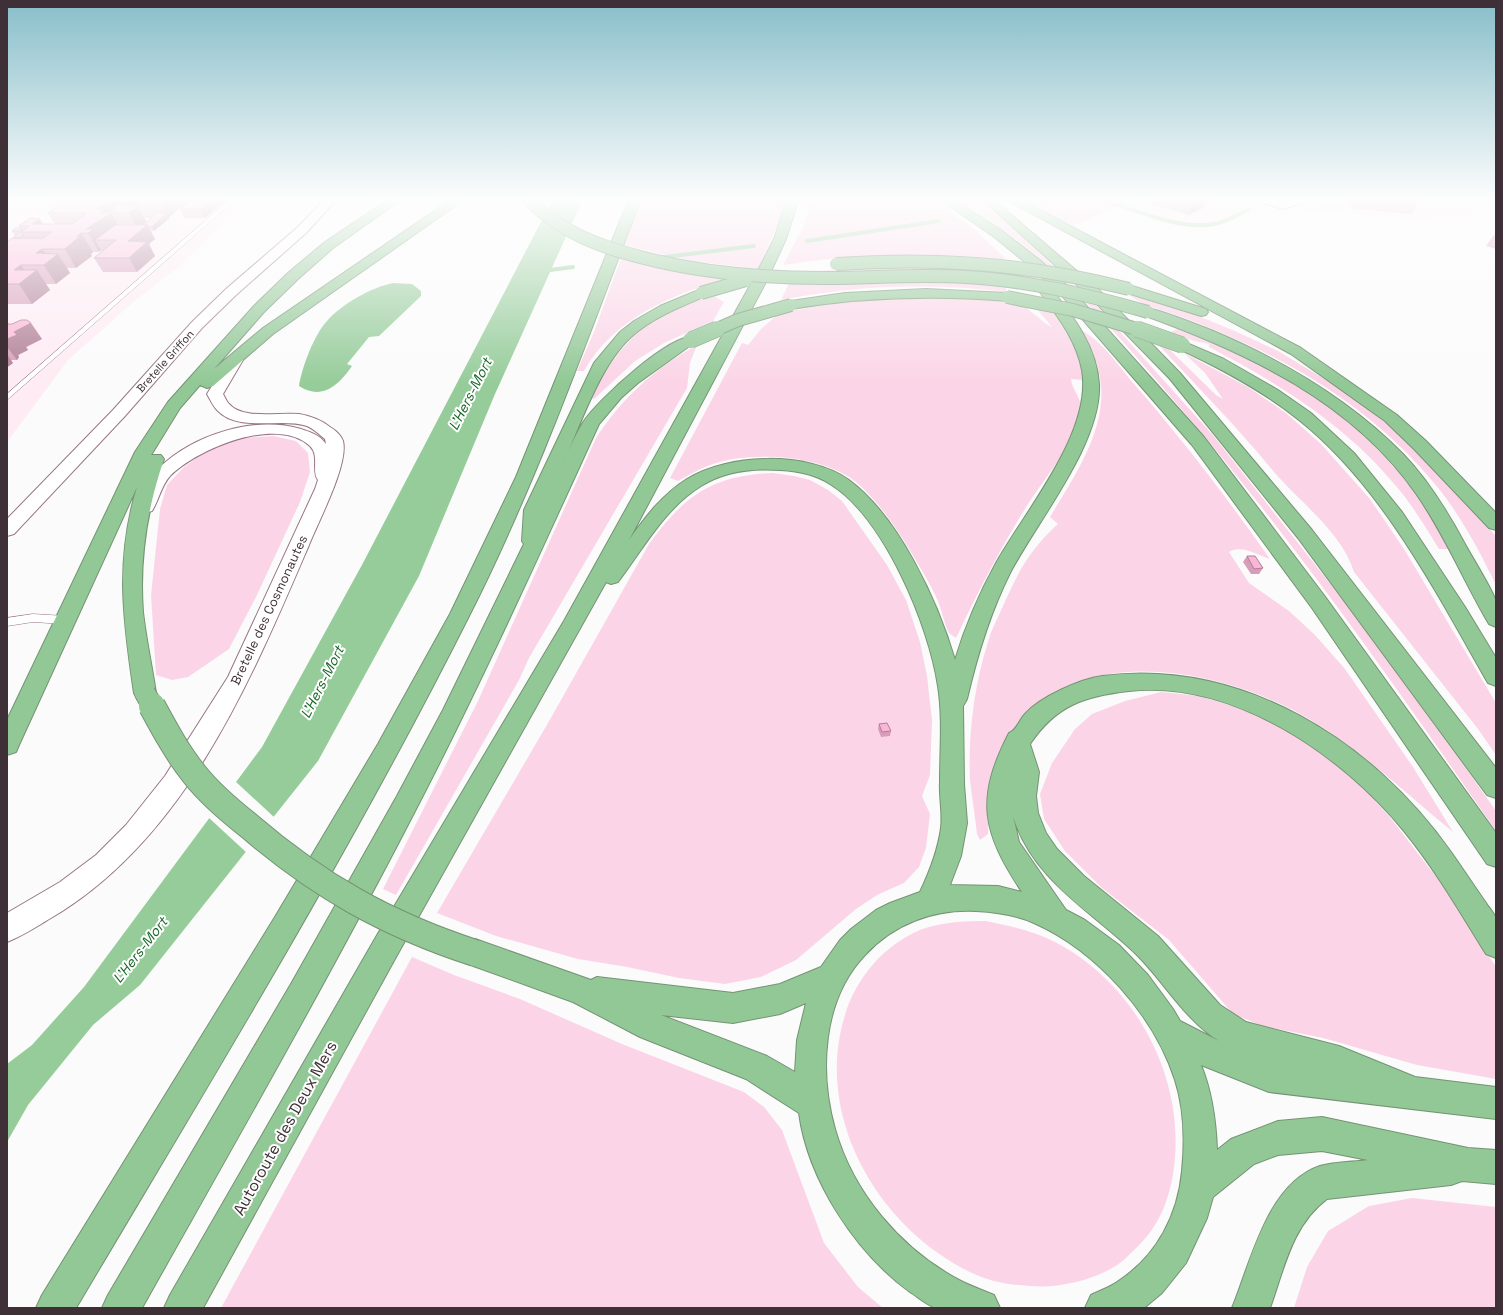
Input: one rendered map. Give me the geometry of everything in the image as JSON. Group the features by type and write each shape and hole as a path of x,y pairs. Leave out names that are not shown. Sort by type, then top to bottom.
{"highway":[{"path":"7,745 144,452 174,405 259,309 311,260"},
{"path":"145,694 133,612 134,533 146,482 156,458 186,407 208,383 275,326 370,260"},
{"path":"55,1308 285,927 387,751 460,614 525,477 611,260"},
{"path":"656,260 719,272 768,277 822,278 917,275 994,280 1069,291 1148,312 1212,336 1272,365 1314,389 1360,423 1385,446 1423,489 1463,556 1496,619"},
{"path":"572,625 770,260"},
{"path":"532,550 533,510 599,366 625,336 639,324 665,309 701,293 763,275 827,265 898,260"},
{"path":"923,260 956,261 1009,266 1065,274 1128,289 1215,318 1284,349 1324,371"},
{"path":"952,719 961,673 973,633 1001,573 1077,444 1089,411 1091,384 1089,364 1079,339 1069,322 1047,292 1016,260"},
{"path":"1031,260 1069,295 1198,441 1319,603 1496,855"},
{"path":"1057,260 1094,293 1175,376 1305,534 1496,787"},
{"path":"1127,260 1296,350 1324,371 1362,396 1420,445 1496,524"},
{"path":"121,1308 301,994 407,802 532,550 591,423 616,395 639,374 690,340 738,320 791,305 876,293 943,292 1006,298 1084,312 1116,321 1182,345 1207,356 1263,388 1320,430 1350,459 1378,492 1419,551 1496,677"},
{"path":"572,625 621,565 652,521 680,492 694,482 711,474 749,464 768,463 803,468 832,477 858,497 870,511 899,554 921,594 939,644 948,675 952,719 952,788 954,825 949,854 940,880 930,901"},
{"path":"126,489 122,538 124,631 131,668 174,745 197,777 264,841 300,868 344,896 385,918 429,938 580,990 651,1026 756,1067 785,1084 812,1103"},
{"name":"Autoroute des Deux Mers","path":"183,1308 386,947 572,625"},
{"path":"1055,918 1008,846 998,809 1001,784 1007,763 1017,740 1032,719 1050,705 1081,691 1100,685 1128,681 1150,681 1203,688 1262,706 1294,722 1324,741 1356,765 1400,806 1440,859 1496,944"},
{"path":"1017,740 1027,771 1023,795 1025,812 1037,841 1063,876 1087,897 1122,922 1149,946 1172,971 1198,1005 1215,1020 1236,1033 1268,1044 1329,1058 1412,1092"},
{"path":"981,1308 968,1304 928,1282 893,1254 863,1220 839,1182 822,1142 812,1103 810,1057 816,1015 830,978 849,950 872,928 899,912 930,901 960,897 992,899 1023,906 1055,918 1089,938 1120,964 1148,996 1171,1033 1192,1081 1202,1134 1199,1186 1187,1228 1164,1264 1134,1293 1104,1308"},
{"path":"580,990 733,1008 780,999 830,978"},
{"path":"1171,1033 1210,1053 1269,1076 1496,1103"},
{"path":"1199,1186 1242,1151 1278,1138 1322,1134 1482,1166"},
{"path":"1251,1308 1277,1236 1297,1203 1308,1191 1321,1183 1482,1166"}],"main road":[{"name":"Bretelle Griffon","path":"7,530 119,413 203,319 268,260"},
{"name":"Bretelle des Cosmonautes","path":"7,928 51,903 90,876 124,844 163,800 212,725 244,669 324,488 336,454 334,440 323,428 306,421 239,417 228,412 218,403 215,394 235,360"},
{"name":"Bretelle des Cosmonautes","path":"134,533 156,481 168,468 185,455 213,441 239,433 267,430 294,431 315,441 324,455 324,488"}],"lane":[{"path":"7,398 163,260"},
{"path":"7,622 34,618 65,620"}],"shaded area":[{"path":"7,260 185,260 137,299 68,360 7,442"},
{"path":"620,260 630,260 665,269 725,279 664,301 627,323 596,353 584,371 577,371 594,332"},
{"path":"688,260 762,260 758,269"},
{"path":"785,260 817,260 811,261 783,265"},
{"path":"1042,260 1047,260 1094,303 1212,434 1343,600 1470,774 1496,811 1496,831 1344,616 1224,460 1133,353 1081,297"},
{"path":"877,265 997,269 1000,274 944,269 818,271"},
{"path":"920,280 1004,285 1007,292 949,287 894,287 838,291 781,300 789,283"},
{"path":"1125,292 1196,315 1278,351 1343,390 1407,439 1496,536 1496,585 1470,536 1439,489 1418,465 1371,420 1345,401 1291,366 1221,332 1145,304"},
{"path":"714,296 724,302 713,321 664,343 635,361 594,399 591,398 614,360 626,344 639,331 654,320 671,311"},
{"path":"939,297 990,300 1023,305 1052,327 1036,308 1052,311 1075,347 1083,376 1083,380 1071,379 1081,406 1079,421 1074,433 1008,537 956,638 949,633 933,591 894,525 876,502 856,482 842,473 825,466 806,461 767,457 729,460 713,464 678,481 670,478 742,343 748,345 762,328 775,317 784,312 856,300"},
{"path":"1181,327 1250,357 1274,370 1298,385 1344,418 1385,457 1403,478 1437,523 1447,543 1448,549 1439,549 1414,509 1396,486 1376,464 1333,425 1310,407 1260,375 1209,347 1209,344 1194,341 1171,332"},
{"path":"1081,330 1089,335 1110,354 1170,426 1238,514 1270,559 1244,550 1238,549 1229,552 1249,583 1289,611 1315,635 1345,669 1413,767 1453,832 1342,740 1302,715 1275,701 1214,681 1182,674 1149,672 1117,673 1087,679 1058,690 1020,721 1008,736 999,752 990,777 988,789 988,834 980,840 977,834 970,780 970,745 973,710 983,659 993,628 1020,572 1032,552 1048,533 1058,524 1050,517 1080,467 1095,430 1100,411 1101,392 1099,372 1092,350"},
{"path":"1154,340 1165,345 1216,395 1223,399 1205,373 1184,353 1248,387 1286,413 1321,444 1370,499 1404,549 1496,703 1496,755 1478,729 1354,572 1342,547 1325,525"},
{"path":"697,345 690,363 687,388 529,658 519,680 396,895 383,889 478,701 596,438 606,423 640,385 681,354"},
{"path":"273,436 296,441 308,453 310,472 300,502 257,595 229,649 188,677 172,680 156,675 151,595 160,509 167,485 184,467 210,449 242,438"},
{"path":"773,473 810,480 828,490 842,501 887,565 906,600 920,642 927,676 932,720 930,775 922,796 930,814 926,848 919,867 904,883 877,895 856,909 796,960 761,977 725,984 679,978 578,959 496,936 437,913 548,723 649,544 675,513 701,491 733,478"},
{"path":"1161,692 1199,696 1249,711 1304,739 1354,777 1389,816 1447,891 1496,967 1496,1079 1417,1065 1323,1038 1263,1026 1233,1014 1169,940 1102,888 1065,851 1044,819 1040,794 1052,763 1075,729 1092,714 1125,701"},
{"path":"986,921 1021,929 1055,942 1085,961 1111,984 1133,1010 1151,1040 1164,1072 1173,1105 1176,1140 1173,1174 1165,1204 1155,1225 1143,1241 1119,1264 1096,1276 1069,1284 1055,1286 1030,1286 1006,1284 977,1275 960,1267 938,1253 912,1231 888,1206 869,1178 853,1148 843,1116 837,1082 838,1049 845,1015 856,988 864,976 873,964 895,944 920,930 953,922"},
{"path":"412,957 454,975 520,999 622,1044 744,1092 764,1107 782,1130 824,1243 858,1287 883,1308 221,1308"},
{"path":"1412,1198 1496,1207 1496,1308 1294,1308 1307,1267 1328,1231 1369,1206"}],"water":[{"name":"L'Hers-Mort","path":"521,260 555,260 495,394 419,576 318,761 140,985 93,1025 28,1105 7,1142 7,1064 32,1045 84,987 262,747 363,563"},
{"path":"393,283 412,284 421,291 421,296 379,336 369,337 347,364 352,366 336,385 329,389 315,392 299,386 309,352 322,327 327,321 348,303 376,288"}],"pier":[{"path":"235,781 275,818 247,853 208,817"}],"building":[{"path":"7,260 50,260 44,265 21,265 14,270 37,270 19,284 7,284"},
{"path":"21,320 27,320 31,323 14,332 17,335 7,339 7,324 12,324"},
{"path":"1247,556 1255,556 1263,568 1254,569"},
{"path":"887,723 891,731 882,732 879,724"}],"waterway":[{"path":"542,271 573,267"}]}
